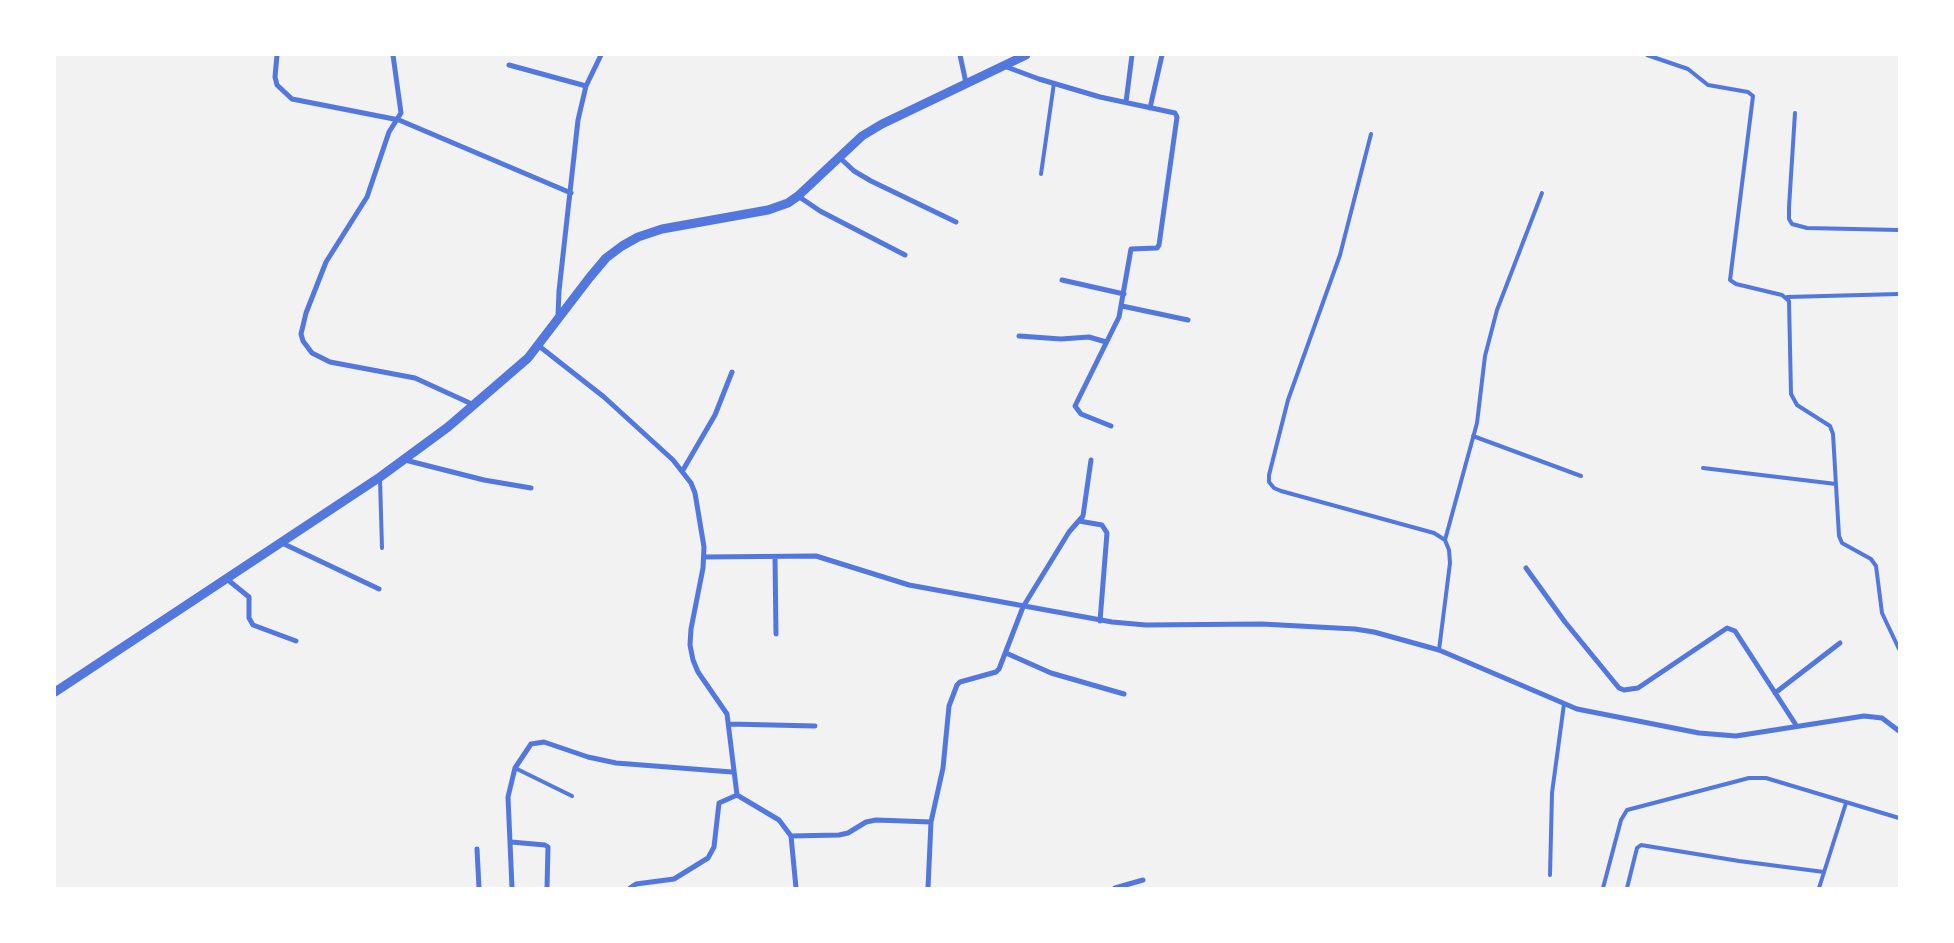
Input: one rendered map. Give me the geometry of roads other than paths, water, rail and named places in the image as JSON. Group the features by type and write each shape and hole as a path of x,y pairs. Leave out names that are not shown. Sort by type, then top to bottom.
{"street":[{"path":"276,55 275,77 277,85 292,99 399,120 571,193"},
{"path":"393,55 401,108 399,120 390,132 367,196 326,262 306,313 301,334 303,341 312,353 330,362 416,378 474,405"},
{"path":"558,319 559,292 578,120 586,86 601,55"},
{"path":"960,55 966,84"},
{"path":"55,692 228,580 405,460 474,405 539,346 574,296 606,258 638,237 662,229 768,210 798,196 862,136 882,124 1026,55"},
{"path":"1126,102 1132,55"},
{"path":"1150,108 1162,55"},
{"path":"509,65 586,86"},
{"path":"1004,66 1054,83 1175,113 1176,122 1159,245 1157,248 1131,249 1122,306 1075,406 1081,414 1111,426"},
{"path":"840,157 854,171 871,181 956,222"},
{"path":"798,196 820,211 905,254"},
{"path":"1062,280 1124,294"},
{"path":"1122,306 1188,320"},
{"path":"1018,336 1061,339 1089,337 1106,342"},
{"path":"539,346 604,397 684,470 695,493 704,556 690,645 698,672 722,706 730,724 732,772 737,795 779,820 791,836 796,888"},
{"path":"684,470 715,415 732,372"},
{"path":"405,460 484,480 531,488"},
{"path":"928,888 931,822 943,768 950,706 957,684 996,672 1006,653 1023,607 1069,532 1084,516 1091,460"},
{"path":"1079,521 1102,525 1107,533 1100,621"},
{"path":"282,543 379,590"},
{"path":"704,556 816,556 902,583 1100,621 1146,625 1262,624 1355,629 1439,650 1564,704 1608,716 1719,736 1736,736 1796,725 1874,716 1882,718 1899,731"},
{"path":"774,557 776,634"},
{"path":"1526,568 1565,622 1618,688 1624,690 1638,688 1728,628 1735,631 1796,725"},
{"path":"228,580 249,596 249,618 253,625 296,641"},
{"path":"1775,693 1840,643"},
{"path":"1006,653 1050,673 1124,694"},
{"path":"730,724 815,726"},
{"path":"512,888 508,797 515,768 526,748 536,742 616,763 732,772"},
{"path":"630,888 636,884 674,879 708,858 714,847 719,803 737,795"},
{"path":"791,836 839,835 848,833 866,822 876,820 931,822"},
{"path":"511,842 545,844 548,847 547,888"},
{"path":"477,849 479,888"},
{"path":"1115,888 1143,880"}],"lane":[{"path":"1647,55 1688,69 1714,87 1751,94 1753,100 1730,280 1736,284 1787,297 1899,294"},
{"path":"1041,174 1054,83"},
{"path":"1795,113 1789,207 1789,219 1792,224 1807,228 1899,230"},
{"path":"1371,134 1340,255 1288,400 1269,475 1269,482 1280,492 1434,533 1445,540 1449,550 1450,563 1439,650"},
{"path":"1445,540 1474,436 1485,356 1497,310 1542,193"},
{"path":"1787,297 1790,308 1792,394 1798,405 1830,426 1833,434 1839,536 1842,543 1871,559 1876,566 1882,613 1899,649"},
{"path":"1474,436 1581,476"},
{"path":"1703,468 1836,484"},
{"path":"380,477 382,548"},
{"path":"1550,876 1552,793 1564,704"},
{"path":"515,768 572,796"},
{"path":"1603,888 1621,820 1627,810 1633,807 1760,777 1899,818"},
{"path":"1819,888 1846,803"},
{"path":"1627,888 1637,848 1641,845 1739,861 1824,872"}]}
